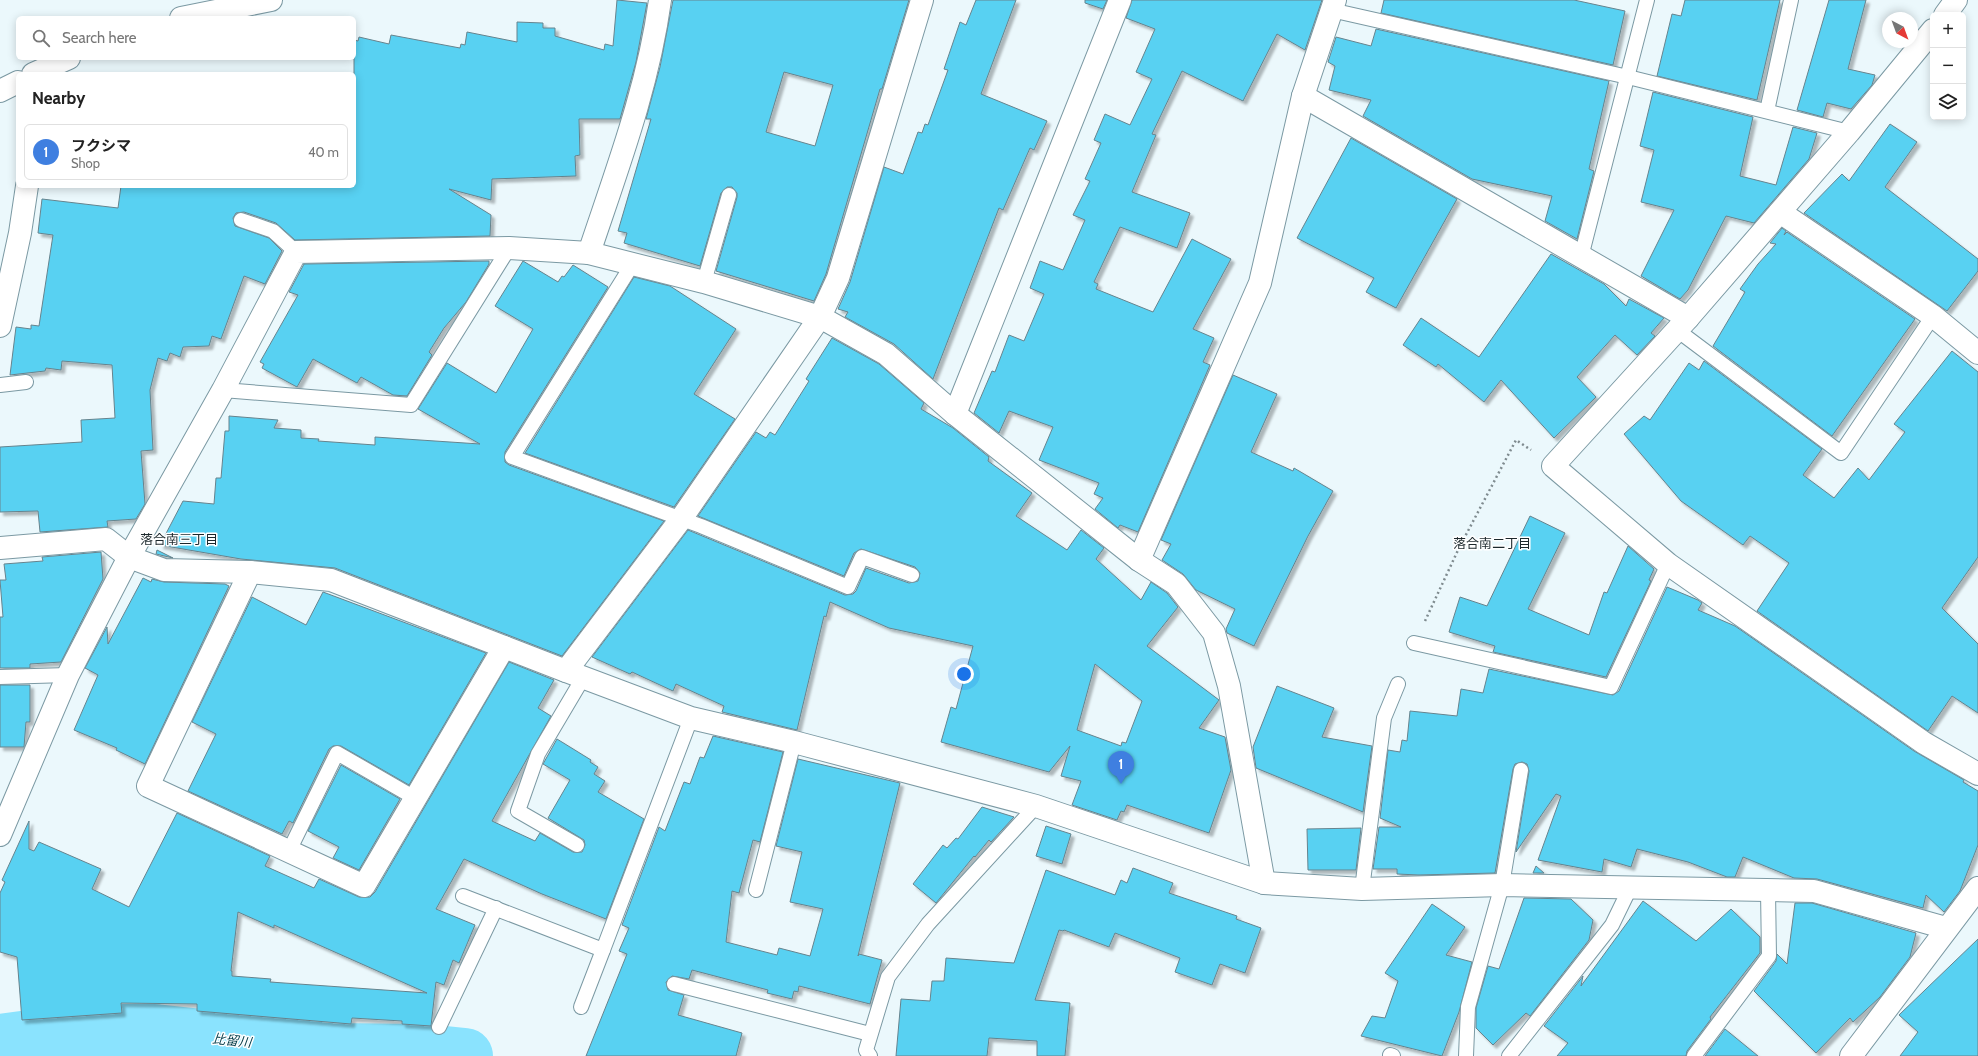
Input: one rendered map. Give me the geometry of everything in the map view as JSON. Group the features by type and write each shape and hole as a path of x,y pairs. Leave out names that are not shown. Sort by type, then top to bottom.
{"street":[{"path":"191,16 270,0"},
{"path":"589,253 638,108 654,41 660,0"},
{"path":"575,675 820,317 838,278 922,0"},
{"path":"955,414 1120,0"},
{"path":"1947,12 1956,0"},
{"path":"1139,560 1260,283 1303,96 1333,5"},
{"path":"1930,34 1850,132 1683,324 1553,466 1668,564 1924,742 1978,774"},
{"path":"41,72 65,60"},
{"path":"0,91 16,83"},
{"path":"1303,96 1581,257 1683,324"},
{"path":"0,326 20,233 27,188"},
{"path":"1780,212 1933,316 1978,353"},
{"path":"0,835 68,675 129,557 223,390 296,252 509,248 589,253 704,282 820,317 886,354 955,414 1139,560 1176,584 1214,632 1229,686 1264,883"},
{"path":"0,548 106,539 129,557 164,570 250,572 331,580 575,675 692,718 794,742 1036,806 1264,883 1362,889 1502,886 1814,891 1946,928"},
{"path":"250,572 148,786 364,886 504,647"},
{"path":"1850,1056 1946,928 1978,888"}],"lane":[{"path":"1581,257 1647,0"},
{"path":"1767,111 1791,0"},
{"path":"1333,5 1628,76 1850,132"},
{"path":"704,282 729,195"},
{"path":"241,220 273,232 296,252"},
{"path":"223,390 411,405 509,248"},
{"path":"632,265 512,457 770,554 848,587 862,557 912,575"},
{"path":"1683,324 1841,453 1933,316"},
{"path":"0,385 26,382"},
{"path":"1414,643 1611,687 1668,564"},
{"path":"0,677 68,675"},
{"path":"575,675 538,754 518,811 577,845"},
{"path":"1362,889 1384,718 1398,684"},
{"path":"581,1006 692,718"},
{"path":"756,890 794,742"},
{"path":"290,851 337,753 415,798"},
{"path":"1466,1056 1468,1006 1502,886 1521,770"},
{"path":"870,1056 866,1050 888,977 928,924 1036,806"},
{"path":"1509,1056 1612,925 1630,888"},
{"path":"1694,1056 1769,956 1768,891"},
{"path":"463,896 603,950"},
{"path":"439,1027 496,908"},
{"path":"674,984 870,1034"}],"path":[{"path":"1414,643 1459,548 1516,440 1553,466"}],"building":[{"path":"617,0 647,3 636,62 620,119 579,119 580,155 575,156 576,176 492,179 491,200 449,189 491,215 490,236 295,240 276,223 244,212 236,213 233,218 235,226 269,238 282,251 265,284 244,276 221,339 212,336 209,346 183,347 180,357 170,353 167,361 158,358 150,390 153,450 141,451 145,504 136,519 107,521 108,527 40,532 38,511 0,512 0,447 82,442 81,420 115,418 112,365 62,361 61,370 46,368 45,371 10,375 16,327 31,329 31,325 39,326 53,235 38,233 42,199 118,208 121,188 356,188 356,72 354,72 354,60 356,60 356,40 358,41 359,37 389,44 391,35 460,48 461,44 465,45 467,32 517,42 517,22 543,23 543,28 555,28 555,36 604,50 605,44 613,46"},
{"path":"673,0 909,0 882,89 880,89 826,274 814,301 716,271 737,197 737,193 732,187 727,187 721,193 700,266 624,243 627,233 618,231 651,119 646,119 660,67","holes":["784,72 833,85 815,146 766,132"]},
{"path":"976,0 1016,0 981,94 1047,121 1034,150 1030,148 1003,210 999,208 933,379 894,344 845,317 848,312 838,309 850,282 884,167 903,174 918,132 922,133 925,124 928,125 948,70 944,69 960,22 966,25"},
{"path":"1085,0 1107,0 1103,9 1085,3"},
{"path":"1132,0 1322,0 1305,50 1277,34 1243,101 1182,71 1152,134 1156,135 1132,192 1190,213 1177,248 1120,227 1094,282 1098,284 1096,289 1153,312 1192,239 1231,259 1193,329 1214,338 1203,362 1210,365 1138,532 1120,525 1118,528 1095,509 1103,498 1094,494 1099,483 1039,460 1053,427 1009,411 999,433 974,413 992,371 995,372 1009,335 1024,341 1044,294 1030,288 1040,261 1063,270 1085,220 1073,215 1090,181 1085,179 1101,143 1094,140 1105,114 1130,125 1152,79 1136,72 1155,29 1126,18"},
{"path":"1384,0 1574,0 1625,11 1613,65 1381,13"},
{"path":"1685,0 1780,0 1757,100 1657,76 1672,14 1681,16"},
{"path":"1829,0 1866,0 1848,69 1875,75 1872,85 1851,109 1827,103 1823,117 1797,110"},
{"path":"1376,29 1609,81 1589,169 1594,171 1577,239 1545,221 1552,196 1472,179 1363,116 1371,100 1329,90 1335,66 1328,62 1336,37 1371,46"},
{"path":"1653,92 1753,117 1740,176 1776,185 1793,127 1817,133 1809,159 1754,223 1726,216 1688,290 1680,299 1641,276 1674,210 1641,202 1654,150 1640,146"},
{"path":"1890,124 1917,142 1885,187 1978,259 1978,271 1947,311 1804,213 1842,174 1849,181"},
{"path":"1351,138 1457,199 1396,308 1366,292 1374,278 1297,238"},
{"path":"1782,228 1786,231 1784,235 1787,232 1915,319 1832,436 1713,346 1745,292 1740,289 1758,264 1776,244 1770,243"},
{"path":"1551,254 1604,284 1626,306 1629,299 1664,318 1651,333 1655,336 1637,355 1615,335 1577,377 1596,397 1554,438 1501,380 1484,402 1438,364 1436,367 1403,345 1421,318 1479,357"},
{"path":"489,261 489,264 466,302 444,328 429,352 432,355 407,396 393,395 361,377 357,383 313,359 297,387 262,368 264,364 260,362 298,295 289,292 304,264"},
{"path":"523,261 558,282 573,265 608,287 505,452 505,462 509,465 664,521 562,656 335,568 241,559 160,545 183,501 214,504 216,478 221,478 225,431 229,431 229,416 278,420 274,428 301,430 301,438 319,439 318,441 375,445 375,437 480,444 418,409 447,363 496,393 533,329 495,306"},
{"path":"634,277 670,286 736,329 694,394 735,419 674,507 525,453"},
{"path":"832,338 879,364 924,403 921,409 953,428 989,457 988,461 1032,493 1016,516 1067,550 1081,530 1104,548 1096,559 1141,600 1151,582 1167,593 1178,607 1147,646 1219,700 1199,728 1225,737 1231,770 1209,833 1127,805 1124,812 1121,811 1117,820 1072,805 1081,781 1061,776 1070,746 1049,772 941,742 951,707 956,709 973,646 889,628 830,602 826,617 824,616 797,730 722,712 724,706 676,684 673,691 632,672 630,674 592,657 688,530 845,595 853,594 856,591 866,568 909,583 918,581 920,573 915,567 861,549 854,553 844,576 698,516 756,432 766,438 770,432 775,435 809,381 806,379","holes":["1095,664 1142,701 1126,743 1122,742 1121,746 1077,730"]},
{"path":"1952,351 1978,372 1978,557 1942,608 1978,644 1978,713 1952,696 1928,731 1757,611 1789,563 1750,536 1743,545 1681,501 1624,434 1644,416 1650,420 1689,363 1699,370 1704,361 1822,449 1803,475 1834,498 1858,468 1869,480 1905,432 1894,424"},
{"path":"1233,375 1277,394 1251,452 1293,471 1294,468 1333,491 1308,536 1254,646 1227,633 1226,629 1235,609 1196,590 1183,574 1162,560 1171,544 1161,540"},
{"path":"1530,516 1565,533 1528,609 1589,635 1604,592 1607,593 1628,546 1654,569 1649,580 1651,581 1606,677 1493,652 1495,646 1449,632 1460,597 1487,606"},
{"path":"157,550 173,558 156,554"},
{"path":"101,552 103,579 61,662 30,664 30,668 0,668 0,617 3,617 0,580 6,580 4,564 43,561 42,557"},
{"path":"143,578 151,582 152,579 164,582 225,584 229,586 145,764 116,750 117,748 74,730 98,675 85,668 107,627 108,644"},
{"path":"1667,587 1698,600 1702,603 1698,610 1735,626 1914,751 1964,780 1963,782 1978,791 1978,845 1960,891 1944,912 1926,895 1923,908 1817,879 1794,878 1743,857 1735,877 1727,877 1688,862 1637,849 1631,867 1604,859 1602,872 1538,860 1561,796 1556,794 1516,852 1529,771 1527,764 1522,762 1515,764 1513,769 1495,873 1419,875 1397,874 1397,869 1373,869 1379,827 1401,827 1380,818 1388,750 1400,752 1402,740 1407,741 1410,711 1457,716 1461,689 1483,693 1489,669 1613,695 1619,691"},
{"path":"323,592 486,653 409,785 341,746 333,746 329,749 293,823 289,821 282,834 188,791 216,734 192,722 252,597 306,625"},
{"path":"509,662 554,680 538,708 551,716 492,821 535,841 540,833 573,852 582,852 585,845 584,840 548,818 570,780 543,764 557,739 591,760 590,762 598,767 594,774 605,781 598,792 644,819 606,919 542,894 464,859 436,909 475,925 459,963 453,960 444,985 436,982 431,1026 402,1024 402,1021 352,1018 351,1024 197,1011 197,1004 121,1003 122,1013 22,1020 17,957 0,952 0,893 5,882 2,880 29,821 29,849 34,851 39,842 101,869 92,889 129,907 177,813 270,856 265,866 314,888 319,879 359,897 370,897 375,892","holes":["238,912 274,928 274,925 427,993 270,982 271,979 232,976 231,971"]},
{"path":"0,685 30,685 30,722 26,722 24,747 0,747"},
{"path":"1277,686 1334,708 1322,737 1372,746 1363,812 1256,768 1253,747"},
{"path":"713,736 783,752 760,842 753,840 739,893 732,891 726,942 777,955 779,948 810,956 823,909 790,902 802,852 776,846 798,759 900,783 858,956 859,954 882,960 870,1004 799,986 798,992 794,991 792,999 767,993 768,990 692,970 689,979 672,976 666,982 668,990 684,995 678,1015 742,1033 736,1056 586,1056 627,954 619,951 629,928 622,925 659,827 665,831 684,782 690,784 700,757 704,758"},
{"path":"341,765 400,799 359,870 333,858 339,847 308,831"},
{"path":"982,807 1014,817 991,842 989,840 975,857 974,856 936,903 913,884 943,845 947,848 956,838 958,839"},
{"path":"1046,826 1071,834 1062,864 1036,856"},
{"path":"1361,828 1356,870 1308,870 1307,829"},
{"path":"1536,866 1544,873 1533,873"},
{"path":"1133,868 1173,883 1169,893 1237,916 1236,919 1261,928 1245,973 1220,964 1212,985 1175,972 1180,958 1115,933 1109,947 1064,930 1059,930 1035,1000 1070,1003 1065,1056 1037,1056 1037,1041 989,1038 987,1056 896,1056 901,999 930,1001 932,981 944,981 946,958 1014,963 1046,870 1115,895 1121,880 1127,883"},
{"path":"1524,898 1571,899 1593,920 1589,940 1530,1016 1526,1013 1493,1045 1476,1028 1476,1008 1488,966 1499,969"},
{"path":"1643,901 1696,941 1731,909 1760,937 1760,953 1710,1017 1711,1019 1687,1051 1686,1056 1557,1056 1568,1043 1544,1026 1583,976 1581,986"},
{"path":"1795,903 1812,903 1916,933 1910,957 1880,997 1853,1022 1850,1018 1816,1053 1754,991 1776,961 1777,954 1787,964"},
{"path":"1432,904 1465,927 1446,955 1472,962 1459,1012 1442,1056 1361,1036 1372,1016 1385,1018 1398,981 1385,973"},
{"path":"1978,939 1978,1056 1900,1056 1918,1032 1899,1015"},
{"path":"1725,1029 1758,1056 1705,1056"}],"waterway":[{"name":"比留川","path":"0,1042 74,1032 155,1032 330,1051 426,1052 465,1056"}],"place":[{"name":"フクシマ","path":"1121,784"}],"district":[{"name":"落合南三丁目","path":"179,539"},
{"name":"落合南二丁目","path":"1492,543"}]}
